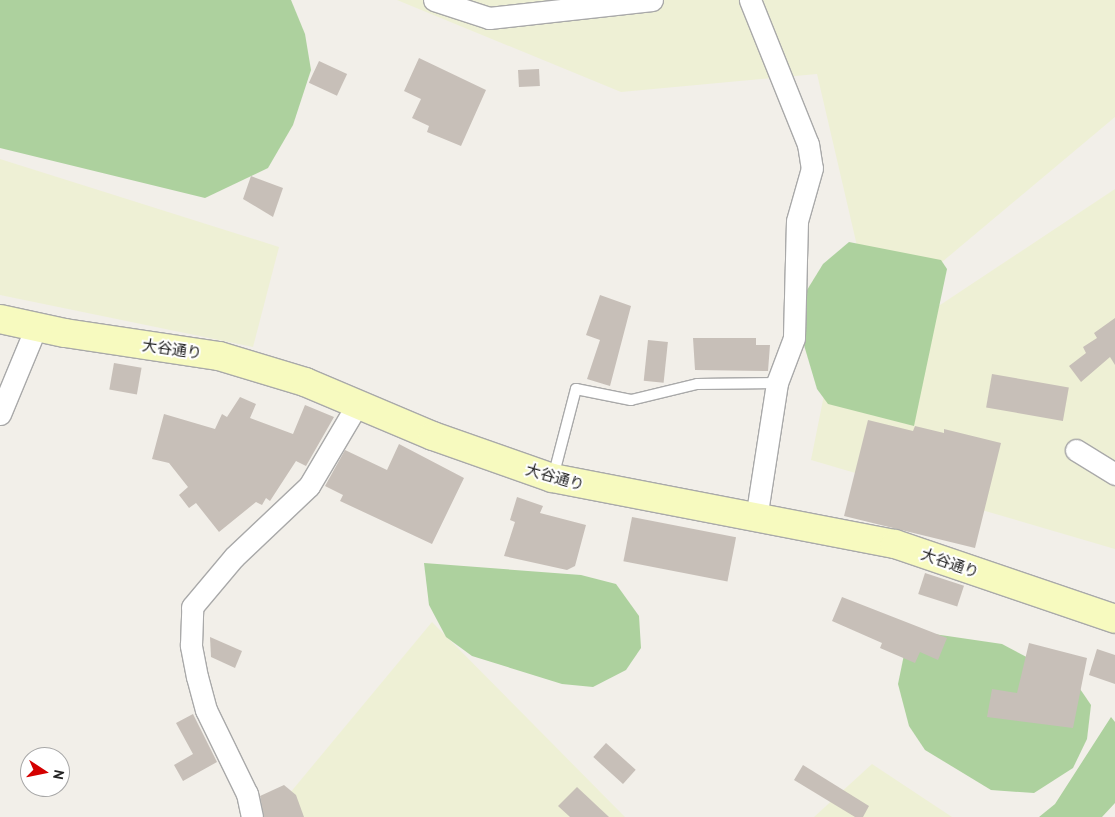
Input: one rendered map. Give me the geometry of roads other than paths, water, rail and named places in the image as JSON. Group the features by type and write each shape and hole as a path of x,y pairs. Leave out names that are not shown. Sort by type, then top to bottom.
{"street":[{"path":"434,0 489,18 510,8 652,0"},
{"path":"750,0 808,144 812,168 797,221 794,338 777,383 756,518"},
{"name":"大谷通り","path":"0,319 36,327 219,356 358,403 433,436 552,478 895,544 1115,619"},
{"path":"0,414 36,327"},
{"path":"252,817 247,794 206,710 196,677 191,645 192,607 234,557 309,486 358,403"},
{"path":"1076,450 1115,474"}],"lane":[{"path":"552,478 576,389 631,400 697,384 777,383"}]}
